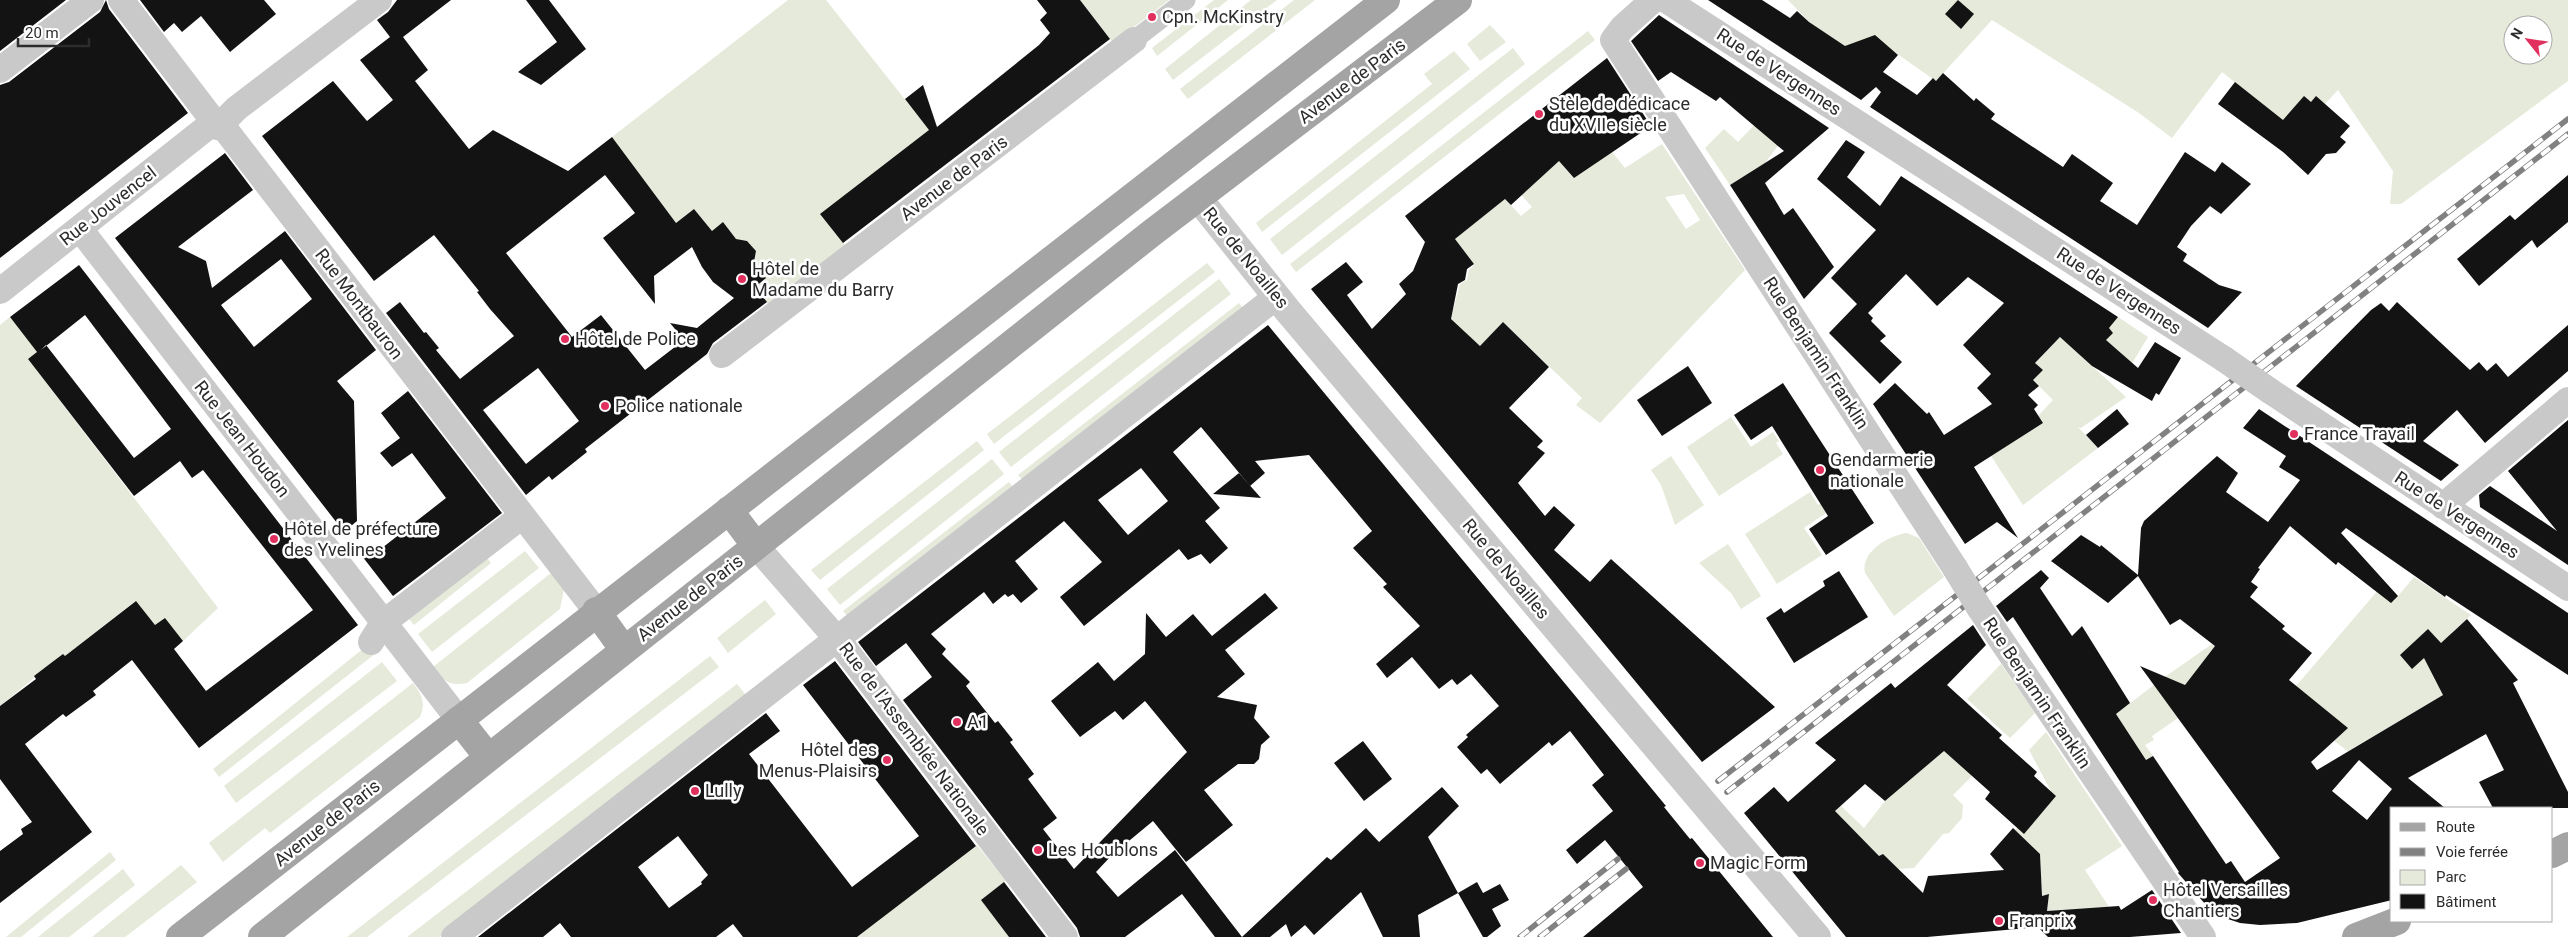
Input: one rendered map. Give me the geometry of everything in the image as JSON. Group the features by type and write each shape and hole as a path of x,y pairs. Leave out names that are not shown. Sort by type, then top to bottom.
{"main road":[{"name":"Avenue de Paris","path":"193,933 596,611 1386,0"},
{"name":"Avenue de Paris","path":"262,937 1198,198 1458,0"},
{"path":"1170,167 1198,198"},
{"name":"Avenue de Paris","path":"729,510 756,546"},
{"name":"Avenue de Paris","path":"596,611 624,650"},
{"path":"459,720 488,757"},
{"path":"2553,854 2568,846"},
{"path":"2356,937 2394,922"}],"street":[{"path":"0,70 91,0"},
{"name":"Rue Montbauron","path":"120,0 218,127 226,130 596,611"},
{"path":"218,127 237,108 379,0"},
{"name":"Avenue de Paris","path":"722,355 1186,0"},
{"name":"Rue Benjamin Franklin","path":"1653,0 1622,28 1613,40 1980,609 2204,937"},
{"name":"Rue de Vergennes","path":"1666,0 2224,359 2568,588"},
{"name":"Rue Jouvencel","path":"0,290 210,125 218,127"},
{"name":"Rue de Noailles","path":"1198,198 1276,297 1817,937"},
{"name":"Rue Jean Houdon","path":"80,229 377,632 459,720"},
{"path":"454,937 838,640 1276,297"},
{"path":"2443,506 2568,400"},
{"path":"377,632 522,516"},
{"name":"Rue de l'Assemblée Nationale","path":"756,546 838,640 1065,937"}],"green space":[{"path":"788,0 826,0 930,131 821,214 849,250 772,310 755,287 766,278 754,262 756,251 749,243 736,239 723,222 712,231 694,209 676,223 612,137"},
{"path":"1080,0 1169,0 1113,43"},
{"path":"1214,0 1228,0 1157,56 1152,48"},
{"path":"1251,0 1277,0 1173,80 1165,69"},
{"path":"1294,0 1315,0 1188,99 1180,89"},
{"path":"1788,0 2568,0 2568,81 2401,204 2390,204 2393,171 2338,90 2298,133 2222,72 2172,138 2139,113 1992,20 1936,81 1893,51 1845,46 1811,24"},
{"path":"1490,25 1506,42 1480,61 1467,44"},
{"path":"1588,31 1595,40 1296,272 1290,264"},
{"path":"1513,48 1525,64 1282,255 1270,239"},
{"path":"1454,51 1470,69 1262,232 1256,223 1432,84 1424,74"},
{"path":"1763,116 1789,131 1765,163 1730,185 1705,148 1724,129 1738,142"},
{"path":"1662,144 1745,270 1600,423 1576,405 1582,398 1504,323 1480,346 1433,306 1453,310 1460,284 1467,280 1469,270 1474,265 1455,239 1505,199 1521,216 1532,207 1514,187 1541,156 1612,152 1625,168","holes":["1684,194 1700,220 1686,229 1665,197"]},
{"path":"1207,263 1215,272 994,444 987,434"},
{"path":"1219,279 1231,294 1011,467 999,452"},
{"path":"1239,303 1246,312 1026,484 1018,475"},
{"path":"10,317 37,352 28,359 218,608 183,641 165,618 155,625 135,601 65,656 63,654 0,706 0,325"},
{"path":"2118,317 2148,337 2131,365 2119,351 2105,341 2113,333 2109,328"},
{"path":"2065,332 2081,356 2126,397 2081,428 2078,427 2098,448 2023,505 1991,456 2043,423 2038,416 2053,400 2033,380 2043,370 2035,363"},
{"path":"1731,417 1751,447 1773,432 1779,441 1776,443 1783,454 1719,496 1687,447"},
{"path":"977,441 984,450 820,580 811,570"},
{"path":"1671,456 1704,505 1675,525 1661,485 1651,470"},
{"path":"992,459 1004,474 840,605 827,589"},
{"path":"1009,482 1016,491 852,621 843,611"},
{"path":"1810,492 1818,505 1823,502 1829,511 1804,528 1822,555 1777,584 1745,534"},
{"path":"1907,533 1919,538 1944,577 1894,616 1865,573 1865,565 1867,558 1877,546 1892,537"},
{"path":"1728,544 1761,596 1741,609 1731,593 1699,563"},
{"path":"525,551 539,568 432,652 418,634"},
{"path":"487,558 491,563 414,625 409,619"},
{"path":"551,573 564,589 560,609 467,683 451,683 440,676 433,667"},
{"path":"2414,577 2471,615 2451,633 2466,646 2443,695 2348,751 2334,741 2348,728 2312,699 2291,692 2379,589 2394,601"},
{"path":"765,600 776,614 728,653 717,638"},
{"path":"369,644 376,653 219,777 213,769"},
{"path":"2212,644 2215,646 2177,695 2159,681"},
{"path":"710,656 719,667 367,937 347,937"},
{"path":"382,662 397,681 236,803 224,786"},
{"path":"2001,664 2035,713 2010,738 1967,699"},
{"path":"413,683 419,691 423,703 420,717 270,833 265,828 223,862 209,843"},
{"path":"737,684 749,699 439,937 407,937"},
{"path":"2154,685 2178,718 2152,736 2154,740 2145,745 2153,756 2146,760 2116,714"},
{"path":"2046,732 2122,846 2085,870 2109,907 2047,911 2049,894 2042,896 2040,854 2015,830 2052,793 2029,750"},
{"path":"1944,751 1972,776 1953,795 1963,805 1962,818 1949,833 1943,834 1914,868 1898,869 1883,854 1879,856 1858,835 1798,846 1841,806 1864,828 1885,801"},
{"path":"977,845 1006,881 981,900 1009,937 857,937"},
{"path":"110,852 116,860 21,937 6,937"},
{"path":"181,865 197,882 125,937 92,937"},
{"path":"123,869 135,885 69,937 38,937"}],"building":[{"path":"0,0 66,0 0,51"},
{"path":"106,0 109,9 188,113 0,258 0,85 9,82 100,12"},
{"path":"140,0 264,0 276,14 230,52 201,16 182,32 174,23 164,32"},
{"path":"397,0 451,0 403,37 428,70 415,81 469,149 493,130 568,171 612,137 676,223 694,209 712,231 723,222 736,239 747,241 756,251 754,262 766,278 755,287 767,302 713,343 707,354 585,449 587,452 552,480 549,476 526,495 386,313 400,302 424,333 426,332 439,348 436,350 460,379 514,336 490,309 477,292 479,291 434,235 374,281 262,136 333,81 367,121 393,100 360,60 390,37 377,20 388,12","holes":["605,175 635,213 603,238 655,304 654,276 692,247 702,267 713,282 734,298 697,328 670,323 684,340 645,370 601,315 572,337 506,253","538,368 579,421 526,464 483,410"]},
{"path":"526,0 549,0 586,49 541,85 518,72 557,42"},
{"path":"1037,0 1080,0 1110,39 843,243 820,214 929,130 905,99 923,85 937,127 1039,45 1050,33 1040,20 1047,13"},
{"path":"1708,0 1762,0 1790,18 1797,11 1809,22 1845,46 1875,35 1898,55 1883,72 1917,95 1933,78 1936,81 1943,73 1974,101 1976,98 1995,114 1991,119 2063,167 2072,154 2113,183 2100,201 2137,225 2185,152 2215,172 2222,162 2251,184 2221,214 2210,206 2191,226 2177,247 2187,254 2183,261 2219,285 2242,292 2208,328 1870,107 1881,92 1876,87 1861,100"},
{"path":"1958,0 1974,14 1961,29 1945,14"},
{"path":"1659,15 1829,128 1765,183 1784,215 1793,208 1834,267 1804,299 1730,185 1784,151 1720,97 1716,101 1671,72 1658,81 1631,41"},
{"path":"1607,58 1651,126 1574,178 1559,161 1511,205 1505,199 1455,239 1474,264 1467,269 1465,280 1458,284 1451,319 1480,346 1503,322 1549,367 1509,408 1543,441 1537,447 1545,453 1518,483 1545,516 1554,506 1575,525 1554,550 1590,582 1611,559 1775,707 1702,762 1311,289 1346,262 1363,282 1347,295 1372,329 1406,294 1399,284 1413,271 1425,242 1405,216"},
{"path":"2235,82 2283,120 2304,96 2311,102 2316,96 2350,126 2340,137 2346,142 2336,153 2326,154 2308,175 2283,152 2218,104"},
{"path":"1846,140 1865,152 1847,177 1880,206 1901,176 2118,317 2109,328 2113,333 2106,340 2138,368 2155,342 2181,358 2159,395 2156,393 2152,401 2092,366 2060,337 2035,363 2043,370 2033,380 2039,386 2028,395 2038,405 2034,409 2043,423 1974,467 2018,538 1997,522 1965,544 1873,404 1895,383 1927,414 1929,412 1944,435 1992,404 1977,388 1991,374 1963,345 2004,303 1968,277 1937,306 1906,274 1868,313 1873,318 1871,321 1886,336 1880,341 1902,362 1880,384 1829,333 1857,304 1831,278 1876,230 1817,179"},
{"path":"225,153 253,190 178,247 206,261 212,288 285,231 376,350 337,381 354,401 357,521 344,532 115,238","holes":["281,259 312,299 254,347 221,305"]},
{"path":"2568,175 2568,222 2537,248 2532,240 2479,286 2457,259 2510,215 2515,220"},
{"name":"Hôtel de préfecture des Yvelines","path":"79,265 358,625 199,748 132,660 93,691 96,695 66,717 63,714 25,744 92,832 0,903 0,851 23,834 21,829 32,822 0,779 0,706 36,679 34,676 63,654 65,656 136,601 155,625 165,618 183,641 174,649 206,691 313,610 203,470 192,478 180,461 134,496 28,359 37,352 10,317","holes":["85,315 171,429 134,458 46,346"]},
{"path":"2397,302 2470,370 2479,362 2487,371 2496,363 2508,377 2568,325 2568,371 2485,443 2457,410 2423,441 2459,465 2441,481 2296,386 2371,310 2381,303 2389,311"},
{"path":"1268,325 1666,806 1664,807 1690,839 1692,838 1773,937 1583,937 1643,887 1605,840 1577,864 1566,850 1613,811 1592,785 1604,775 1570,731 1552,746 1549,742 1500,784 1487,769 1481,774 1457,747 1468,737 1466,735 1499,706 1471,674 1457,685 1452,679 1439,689 1412,657 1387,678 1376,664 1420,626 1383,587 1387,584 1353,548 1372,531 1309,455 1255,461 1265,473 1250,486 1201,427 1173,452 1220,508 1205,521 1228,548 1210,564 1201,554 1188,560 1179,549 1084,626 1060,597 1102,562 1064,521 1015,561 1038,589 1021,603 1013,594 1008,597 1005,594 993,604 984,592 931,634 946,649 942,654 970,682 966,686 995,723 998,721 1013,740 1010,742 1034,774 1028,779 1057,818 1043,829 1074,869 1187,752 1145,701 1123,720 1115,711 1080,737 1051,701 1098,662 1114,681 1145,654 1146,613 1166,637 1193,614 1212,636 1265,593 1278,608 1225,650 1245,674 1217,697 1257,705 1254,718 1270,737 1261,745 1259,759 1254,764 1238,764 1204,790 1233,825 1186,862 1153,821 1112,855 1096,872 1118,897 1175,850 1242,937 1215,937 1182,894 1125,937 1080,937 1077,928 903,700 932,677 906,643 876,666 858,642","holes":["1141,468 1168,501 1128,535 1098,500"]},
{"path":"1688,366 1712,403 1662,436 1637,400"},
{"name":"Gendarmerie nationale","path":"1783,383 1874,523 1826,555 1809,529 1828,516 1772,426 1751,440 1734,415"},
{"path":"408,391 502,513 393,596 355,547 382,548 446,498 412,453 392,467 380,453 400,438 381,413"},
{"path":"2117,409 2129,424 2098,448 2086,435"},
{"path":"2259,409 2568,613 2568,675 2446,595 2445,597 2346,528 2341,533 2398,596 2391,603 2338,562 2336,565 2290,526 2258,568 2260,569 2251,582 2258,587 2250,597 2285,626 2282,629 2312,653 2289,680 2348,728 2311,762 2317,770 2443,695 2424,658 2412,669 2400,655 2428,629 2441,643 2467,619 2518,680 2513,683 2568,792 2568,808 2492,807 2479,782 2504,770 2486,734 2408,778 2444,807 2390,807 2390,900 2297,923 2260,925 2240,923 2222,917 2206,905 2178,873 2013,617 2007,622 1996,606 2041,570 2049,578 2040,588 2072,636 2082,626 2130,703 2116,714 2146,760 2153,756 2226,864 2231,861 2245,882 2280,858 2140,666 2185,685 2215,646 2180,619 2170,625 2138,576 2108,603 2051,561 2081,535 2100,547 2101,545 2138,575 2141,528 2144,521 2217,456 2238,473 2226,492 2268,522 2300,480 2279,467 2286,456 2243,428","holes":["2359,760 2392,789 2367,820 2332,791"]},
{"path":"2568,420 2568,565 2480,507 2479,495 2490,486 2557,531 2508,471"},
{"path":"1239,473 1261,498 1213,494"},
{"path":"1839,571 1868,617 1794,663 1766,618 1781,608 1784,613 1825,586 1823,581"},
{"path":"1973,625 1986,645 1947,685 2002,735 1999,738 2037,772 2034,776 2056,796 2024,834 1985,799 1990,792 1944,751 1885,801 1865,784 1835,811 1879,856 1883,854 1923,893 1928,876 2004,870 1990,854 2013,828 2040,854 2042,896 2049,894 2047,911 2119,906 2121,910 2152,890 2181,933 2130,937 2048,937 2033,922 2028,928 1927,937 1846,937 1744,813 1774,787 1788,802 1836,760 1815,743 1891,683 1895,688"},
{"path":"835,661 976,846 857,937 743,937 733,924 716,937 571,937 560,923 543,937 478,937 766,713 780,731 749,754 852,887 919,836 803,685","holes":["678,836 708,875 701,882 702,884 669,908 638,867"]},
{"path":"1363,741 1392,779 1364,801 1334,763"},
{"path":"1442,787 1459,806 1428,837 1458,893 1418,915 1420,937 1383,937 1361,892 1314,935 1305,925 1291,937 1286,924 1270,937 1242,937 1327,857 1331,860 1366,828 1379,842"},
{"path":"1004,882 1046,937 1009,937 981,900"},
{"path":"1477,882 1483,893 1500,884 1509,900 1492,909 1501,926 1487,937 1483,937 1458,893"}],"railway":[{"path":"1718,781 2568,119"},
{"path":"1727,792 2568,134"},
{"path":"1520,937 1618,859"},
{"path":"1540,937 1626,869"}],"place":[{"name":"Cpn. McKinstry","path":"1152,17"},
{"name":"Stèle de dédicace du XVIIe siècle","path":"1539,114"},
{"name":"Hôtel de Madame du Barry","path":"742,279"},
{"name":"Hôtel de Police","path":"565,339"},
{"name":"Police nationale","path":"605,406"},
{"name":"France Travail","path":"2294,434"},
{"name":"Gendarmerie nationale","path":"1820,470"},
{"name":"Hôtel de préfecture des Yvelines","path":"274,539"},
{"name":"A1","path":"957,722"},
{"name":"Hôtel des Menus-Plaisirs","path":"887,760"},
{"name":"Lully","path":"695,791"},
{"name":"Les Houblons","path":"1038,850"},
{"name":"Magic Form","path":"1700,863"},
{"name":"Hôtel Versailles Chantiers","path":"2153,900"},
{"name":"Franprix","path":"1999,921"}]}
